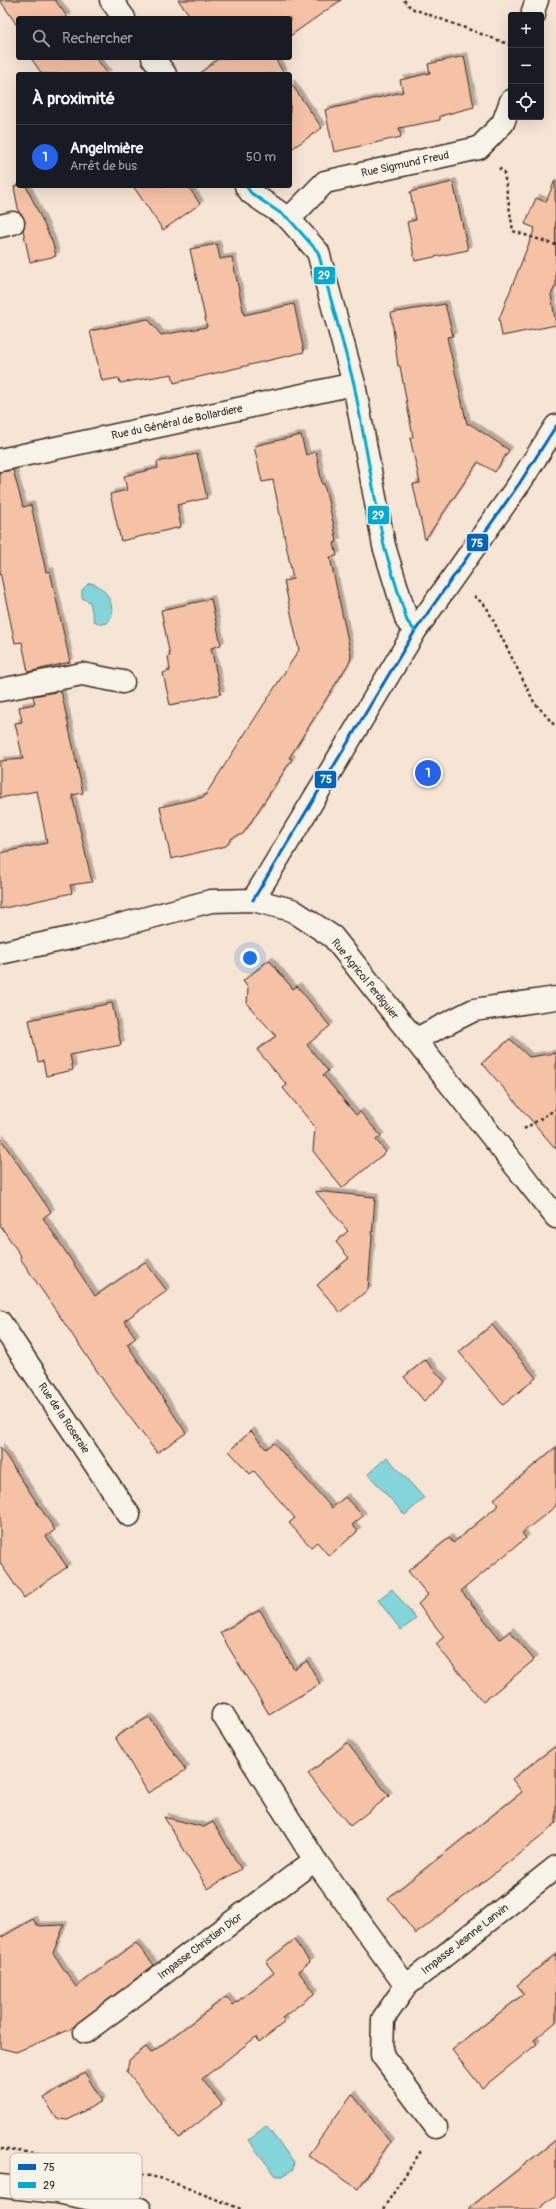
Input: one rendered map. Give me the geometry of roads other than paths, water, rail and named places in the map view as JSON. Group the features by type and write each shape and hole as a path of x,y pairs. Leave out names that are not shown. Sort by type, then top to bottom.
{"street":[{"path":"111,0 123,16"},
{"path":"533,12 537,0"},
{"path":"154,60 164,72"},
{"name":"Rue Sigmund Freud","path":"289,219 324,182 479,148 503,123 508,109"},
{"path":"247,188 251,193 289,219 318,252 354,384 384,546 407,621 415,631"},
{"name":"Rue du Général de Bollardiere","path":"0,460 354,384"},
{"path":"253,900 415,631 519,484 556,426"},
{"path":"0,690 82,674 123,682"},
{"name":"Rue Agricol Perdiguier","path":"0,953 76,937 211,901 253,900 292,910 333,937 556,1218"},
{"path":"414,1040 474,1010 556,998"},
{"name":"Rue de la Roseraie","path":"0,1322 129,1515"},
{"path":"223,1715 315,1860 406,1986"},
{"name":"Impasse Christian Dior","path":"85,2032 315,1860"},
{"name":"Impasse Jeanne Lanvin","path":"436,2127 382,2055 383,2019 406,1986 556,1867"},
{"path":"0,2186 10,2187"},
{"path":"91,2199 140,2209"}],"water":[{"path":"89,583 95,584 105,592 109,598 112,612 111,618 107,623 101,624 94,621 90,602 82,598 82,590"},
{"path":"387,1457 424,1498 405,1515 368,1474"},
{"path":"392,1589 416,1619 401,1630 378,1600"},
{"path":"266,2126 294,2162 293,2169 283,2176 276,2176 248,2140"}],"place":[{"name":"Angelmière","path":"428,773"}]}
